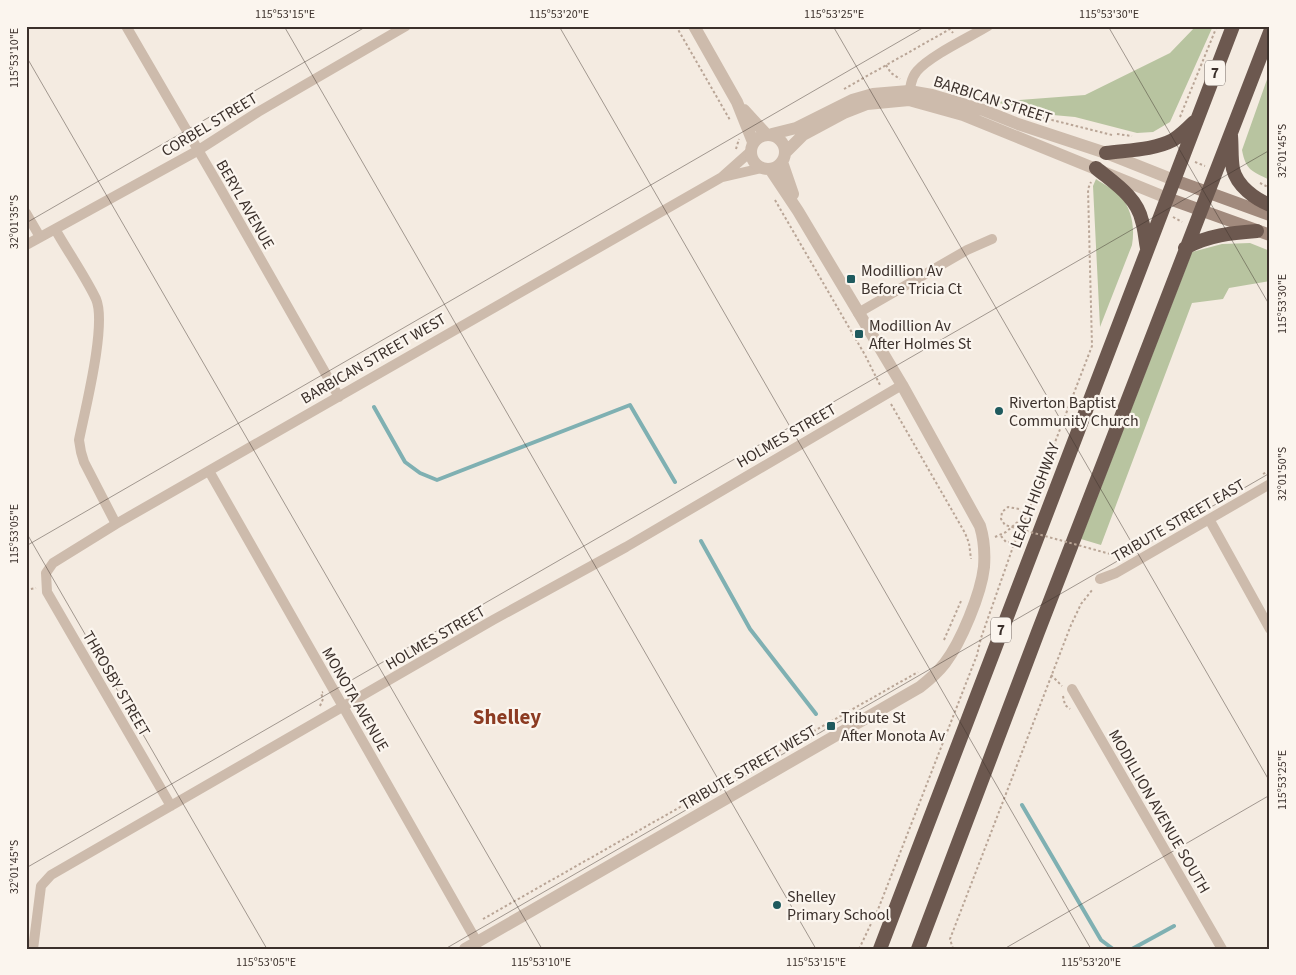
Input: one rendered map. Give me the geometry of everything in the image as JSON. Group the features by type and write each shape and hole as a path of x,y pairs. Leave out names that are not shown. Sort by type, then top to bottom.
{"highway":[{"name":"LEACH HIGHWAY","path":"880,949 1233,26"},
{"name":"7","path":"918,949 1041,623 1270,32"},
{"path":"1106,153 1146,148 1166,143 1178,137 1197,120"},
{"path":"1231,133 1233,169 1236,176 1251,194 1270,205"},
{"path":"1096,168 1130,197 1137,206 1142,219 1147,249"},
{"path":"1185,248 1210,237 1264,233"}],"main road":[{"path":"1174,180 1270,215"},
{"path":"1167,198 1264,233"}],"street":[{"name":"BERYL AVENUE","path":"126,26 339,397"},
{"name":"CORBEL STREET","path":"26,245 197,151 258,112 406,26"},
{"path":"694,26 737,102 752,147 754,162 766,169 798,211 902,385 969,505 980,526 984,540"},
{"path":"909,96 913,77 928,61 988,26"},
{"name":"BARBICAN STREET","path":"769,134 796,128 852,100 873,94 932,95 983,110 1018,124 1106,153 1174,180"},
{"name":"BARBICAN STREET","path":"784,158 803,135 844,113 868,104 909,96 963,115 1167,198"},
{"path":"737,102 769,134 777,136 784,144 784,158 798,211"},
{"name":"BARBICAN STREET WEST","path":"722,177 736,158 752,147 756,138 769,134"},
{"name":"BARBICAN STREET WEST","path":"46,573 53,563 116,524 722,177 775,168 784,158"},
{"path":"26,213 40,237"},
{"path":"55,229 96,301 99,320 98,338 79,440 84,462 116,524"},
{"path":"858,313 966,250 992,239"},
{"name":"HOLMES STREET","path":"33,949 38,900 41,886 45,880 493,620 626,547 902,385"},
{"name":"MONOTA AVENUE","path":"209,471 477,942"},
{"name":"TRIBUTE STREET EAST","path":"1100,580 1116,573 1270,484"},
{"path":"1209,519 1270,629"},
{"name":"TRIBUTE STREET WEST","path":"465,949 928,681 944,665 951,654 970,614 982,580 984,540"},
{"name":"THROSBY STREET","path":"46,573 47,592 171,806"},
{"name":"MODILLION AVENUE SOUTH","path":"1068,688 1222,949"}],"path":[{"path":"676,26 730,121"},
{"path":"1179,118 1217,26"},
{"path":"840,91 950,29 954,34"},
{"path":"1117,134 1137,137"},
{"path":"736,158 740,137"},
{"path":"1182,159 1216,170"},
{"path":"859,949 879,908 977,655 980,638 1014,544 1092,346 1088,189 1091,182"},
{"path":"770,193 865,354 871,370 965,533 969,543 972,563"},
{"path":"969,543 1002,536 1021,519 1022,513 1019,508 1008,507 1002,512 1002,521 1005,525 1120,557"},
{"path":"1002,536 1006,542 1014,544"},
{"path":"952,949 950,938 1051,675 1081,604 1100,580"},
{"path":"943,641 964,596"},
{"path":"483,920 918,671"},
{"path":"1051,675 1068,688"}],"green space":[{"path":"1196,26 1213,26 1170,122 1153,132 1137,133 1075,117 1042,114 995,102 1085,95 1170,53"},
{"path":"1270,71 1270,180 1251,170 1242,150"},
{"path":"1096,179 1120,195 1130,213 1133,232 1132,245 1100,327 1093,186"},
{"path":"1250,243 1270,251 1270,281 1229,288 1223,299 1192,303 1101,545 1081,539 1192,252 1222,244"}],"waterway":[{"path":"374,407 405,462 420,473 437,480 630,405 675,482"},
{"path":"701,541 750,629 816,714"},
{"path":"1022,805 1101,940 1113,949"},
{"path":"1132,949 1174,926"}],"place":[{"name":"Modillion Av Before Tricia Ct","path":"851,279"},
{"name":"Modillion Av After Holmes St","path":"859,334"},
{"name":"Riverton Baptist Community Church","path":"999,411"},
{"name":"Tribute St After Monota Av","path":"831,726"},
{"name":"Shelley Primary School","path":"777,905"}],"district":[{"name":"Shelley","path":"507,717"}]}
